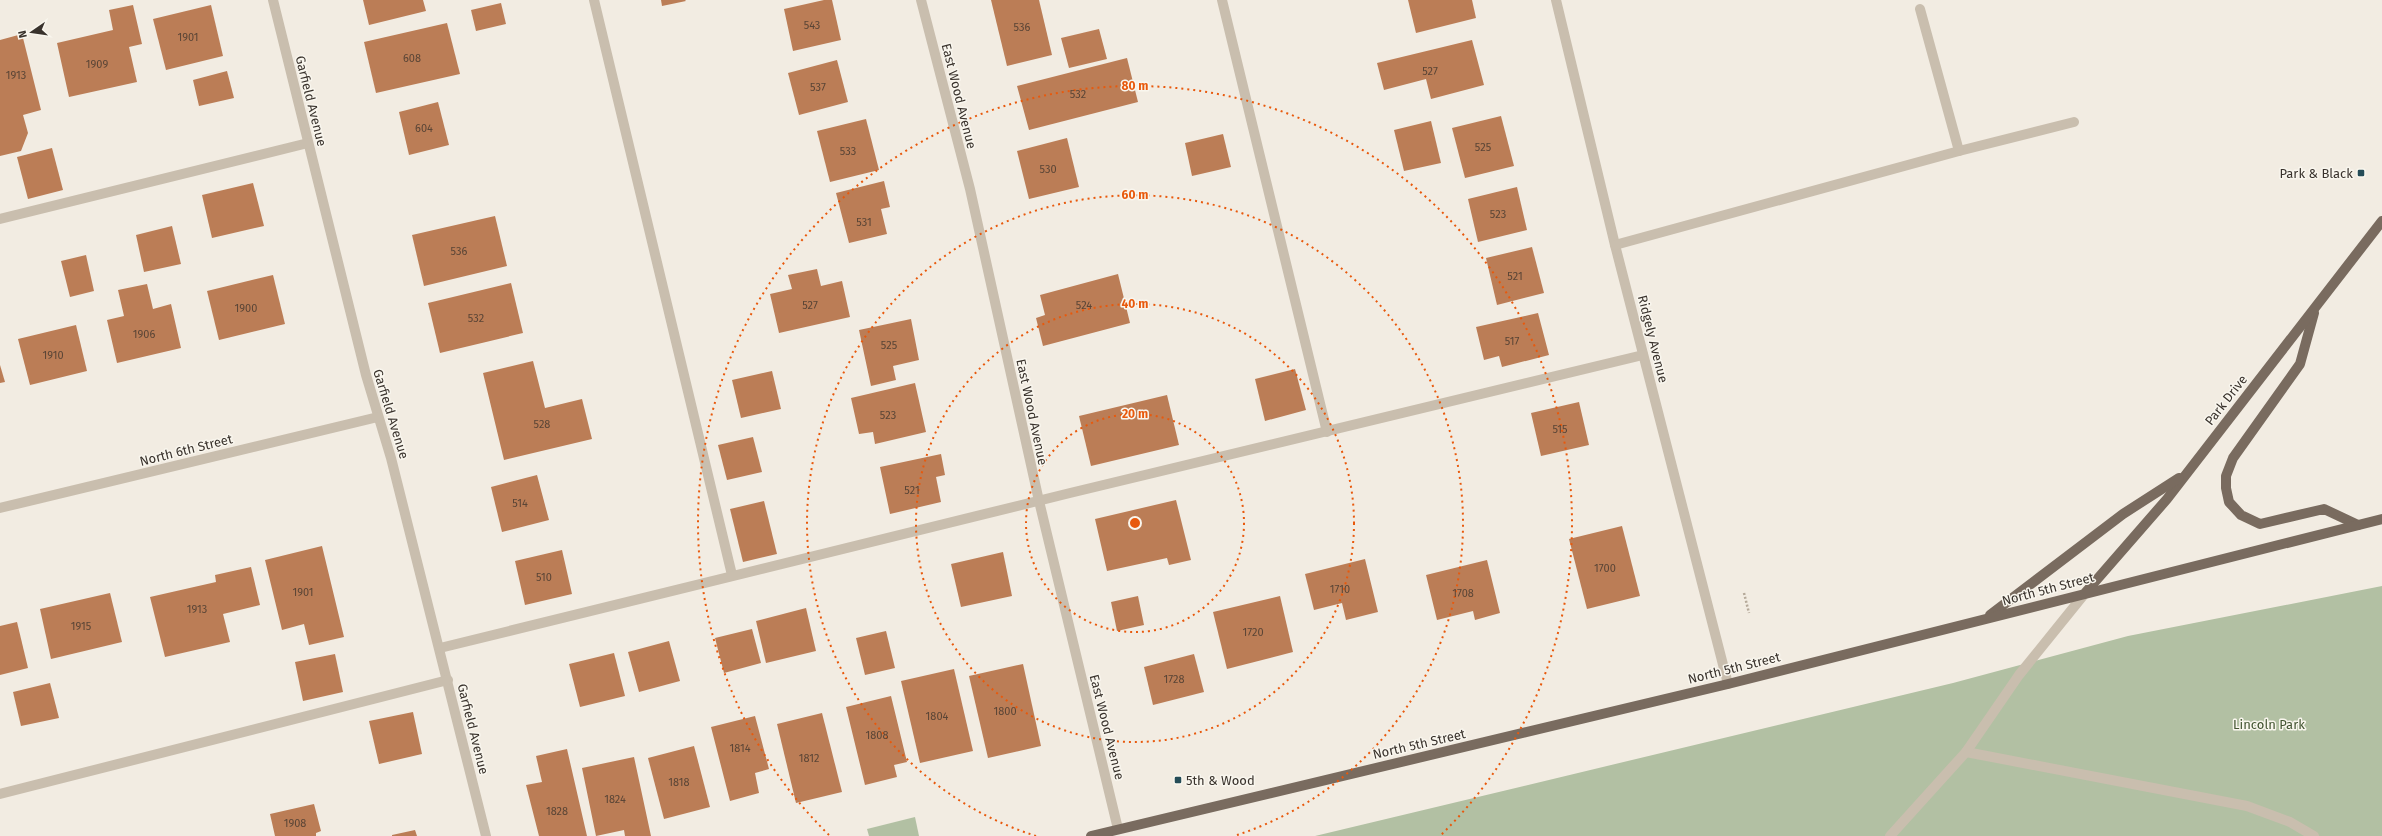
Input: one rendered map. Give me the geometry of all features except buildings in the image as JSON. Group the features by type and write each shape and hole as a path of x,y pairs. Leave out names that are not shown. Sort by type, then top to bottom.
{"main road":[{"name":"Park Drive","path":"2086,592 2136,536 2382,221"},
{"path":"2316,307 2300,364 2233,458 2226,476 2226,488 2229,502 2241,515 2260,524 2324,510 2358,525"},
{"path":"1985,619 2123,514 2184,475"},
{"name":"North 5th Street","path":"1091,836 1728,684 2086,592 2382,519"}],"street":[{"name":"Garfield Avenue","path":"273,0 378,417 391,458 440,648 486,836"},
{"path":"594,0 732,575"},
{"name":"East Wood Avenue","path":"922,0 970,189 1039,501 1118,829"},
{"path":"1222,0 1327,432"},
{"name":"Ridgely Avenue","path":"1556,0 1615,245 1728,684"},
{"path":"1920,9 1959,151"},
{"path":"1615,245 1959,151 2074,122"},
{"path":"0,219 308,143"},
{"path":"440,648 732,575 1643,356"},
{"name":"North 6th Street","path":"0,508 378,417"},
{"path":"1890,836 1966,752 2019,674 2086,592"},
{"path":"0,794 448,680"},
{"path":"1966,752 2247,806 2290,822 2314,836"}],"path":[{"path":"1744,593 1749,612"}],"green space":[{"name":"Lincoln Park","path":"2382,586 2382,836 1315,836 1953,683 2128,636"},
{"path":"915,817 919,836 869,836 867,829"}],"place":[{"name":"Park & Black","path":"2361,173"},
{"name":"5th & Wood","path":"1178,780"}]}
